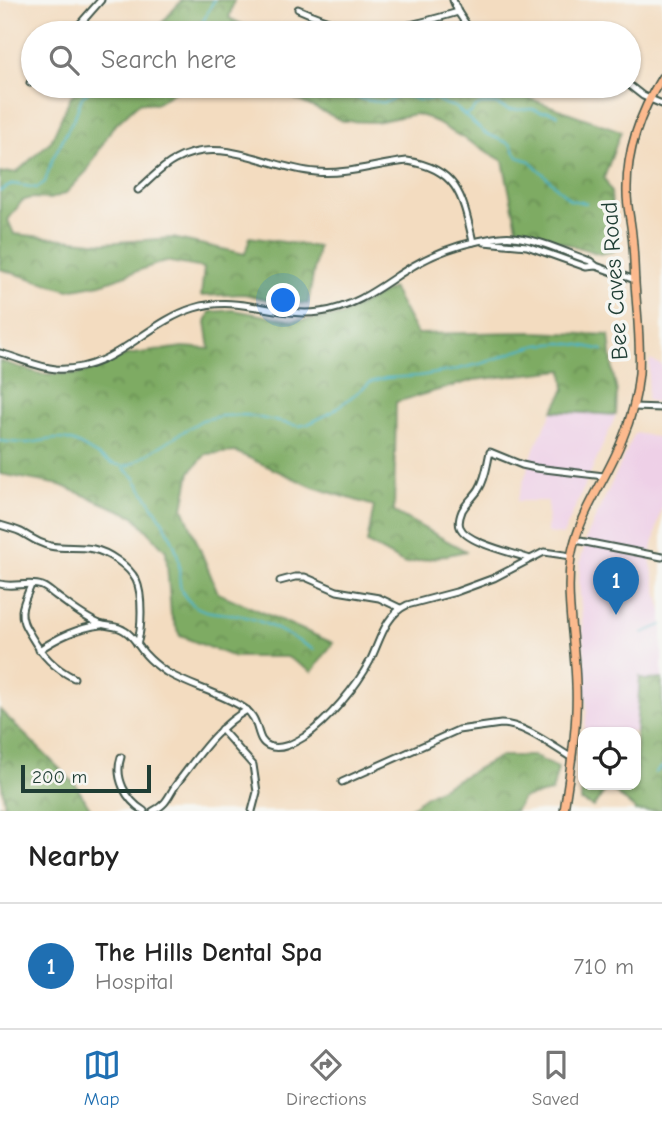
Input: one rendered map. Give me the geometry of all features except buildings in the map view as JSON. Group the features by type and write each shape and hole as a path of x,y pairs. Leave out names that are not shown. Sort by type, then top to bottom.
{"main road":[{"name":"Bee Caves Road","path":"564,811 576,715 569,585 571,556 575,540 622,441 633,407 640,347 627,193 629,166 649,99 662,77"}],"street":[{"path":"83,21 101,0"},
{"path":"453,0 464,21"},
{"path":"298,9 327,21"},
{"path":"425,21 458,12"},
{"path":"641,94 662,104"},
{"path":"138,190 173,161 188,154 208,150 236,153 291,169 317,173 345,172 407,161 434,168 449,179 465,206 477,242"},
{"path":"0,353 47,367 76,368 104,360 173,317 200,306 237,303 308,313 336,309 366,296 429,257 450,248 500,236 590,261 596,266 635,280"},
{"path":"633,407 662,408"},
{"path":"530,559 480,542 459,526 460,515 485,479 490,452 536,468 604,476"},
{"path":"0,525 52,547 91,548 103,552 129,571 139,591 141,626 137,644"},
{"path":"575,540 662,557"},
{"path":"39,650 75,630 102,625 124,629 147,657 169,674 247,710 254,717 262,741 268,746 281,747 314,730 357,682 391,617 400,608 494,578 544,552 571,556"},
{"path":"280,581 305,577 337,591 379,598 400,608"},
{"path":"0,584 45,587 80,614 102,625"},
{"path":"31,585 23,604 24,625 39,650 54,666 74,678"},
{"path":"153,811 163,806 178,781 231,719 247,710"},
{"path":"342,782 458,730 501,724 521,728 572,758"},
{"path":"222,729 253,765 257,792 252,811"},
{"path":"121,757 118,765 122,788 137,807 144,811"}],"shaded area":[{"path":"650,360 662,365 662,404 647,400"},
{"path":"553,411 616,415 563,535 547,533 548,501 517,501 535,446"},
{"path":"635,433 662,438 662,509 650,559 662,613 662,679 645,680 640,677 636,727 585,727 587,712 579,583 580,562 588,534"}],"green space":[{"path":"182,0 234,0 229,18 235,21 164,21"},
{"path":"70,98 165,98 155,104 140,102 112,128 87,171 66,193 51,199 31,198 22,201 8,220 14,234 103,243 173,238 245,254 250,237 318,247 308,304 274,301 244,294 201,296 204,268 165,261 101,284 68,290 0,269 0,173 17,172 51,141"},
{"path":"293,98 528,98 621,131 604,178 611,191 614,251 600,254 535,234 518,232 503,161 428,118 415,114 376,122 343,121"},
{"path":"392,288 417,334 532,332 609,335 617,392 616,415 553,411 565,389 563,370 474,380 396,402 394,512 466,551 405,564 367,543 374,506 313,487 236,452 206,454 190,472 183,508 218,593 333,643 312,672 287,657 234,657 180,636 171,615 166,551 134,516 60,485 0,474 0,361 41,374 78,374 102,367 126,355 183,347 210,349 206,322 210,312 234,310 293,321 341,316"},
{"path":"640,677 645,680 662,679 662,811 635,811 612,790 641,790 641,727 636,727"},
{"path":"0,710 75,784 92,811 57,811 54,808 0,811 0,805 5,807 0,772"},
{"path":"501,756 533,756 558,768 552,792 523,798 515,811 406,811 426,796"},
{"path":"582,790 606,790 593,807 581,801"}],"waterway":[{"path":"203,21 214,0"},
{"path":"0,191 13,184 37,188 45,182 52,160 82,98"},
{"path":"359,98 384,102 395,98"},
{"path":"413,98 434,98"},
{"path":"434,98 455,107 485,133 510,144 518,157 530,161 570,200 586,203"},
{"path":"464,115 471,113 481,104 495,104 509,110 548,111 558,115"},
{"path":"0,441 27,443 66,440 115,464 130,465 202,420 246,415 299,426 332,412 371,382 386,378 450,371 538,345 562,343 603,350"},
{"path":"124,468 134,477 171,536 178,557 180,586 190,602 203,610 239,615 264,623 314,650"},
{"path":"643,633 662,625"},
{"path":"655,773 662,767"}],"place":[{"name":"The Hills Dental Spa","path":"616,615"}]}
